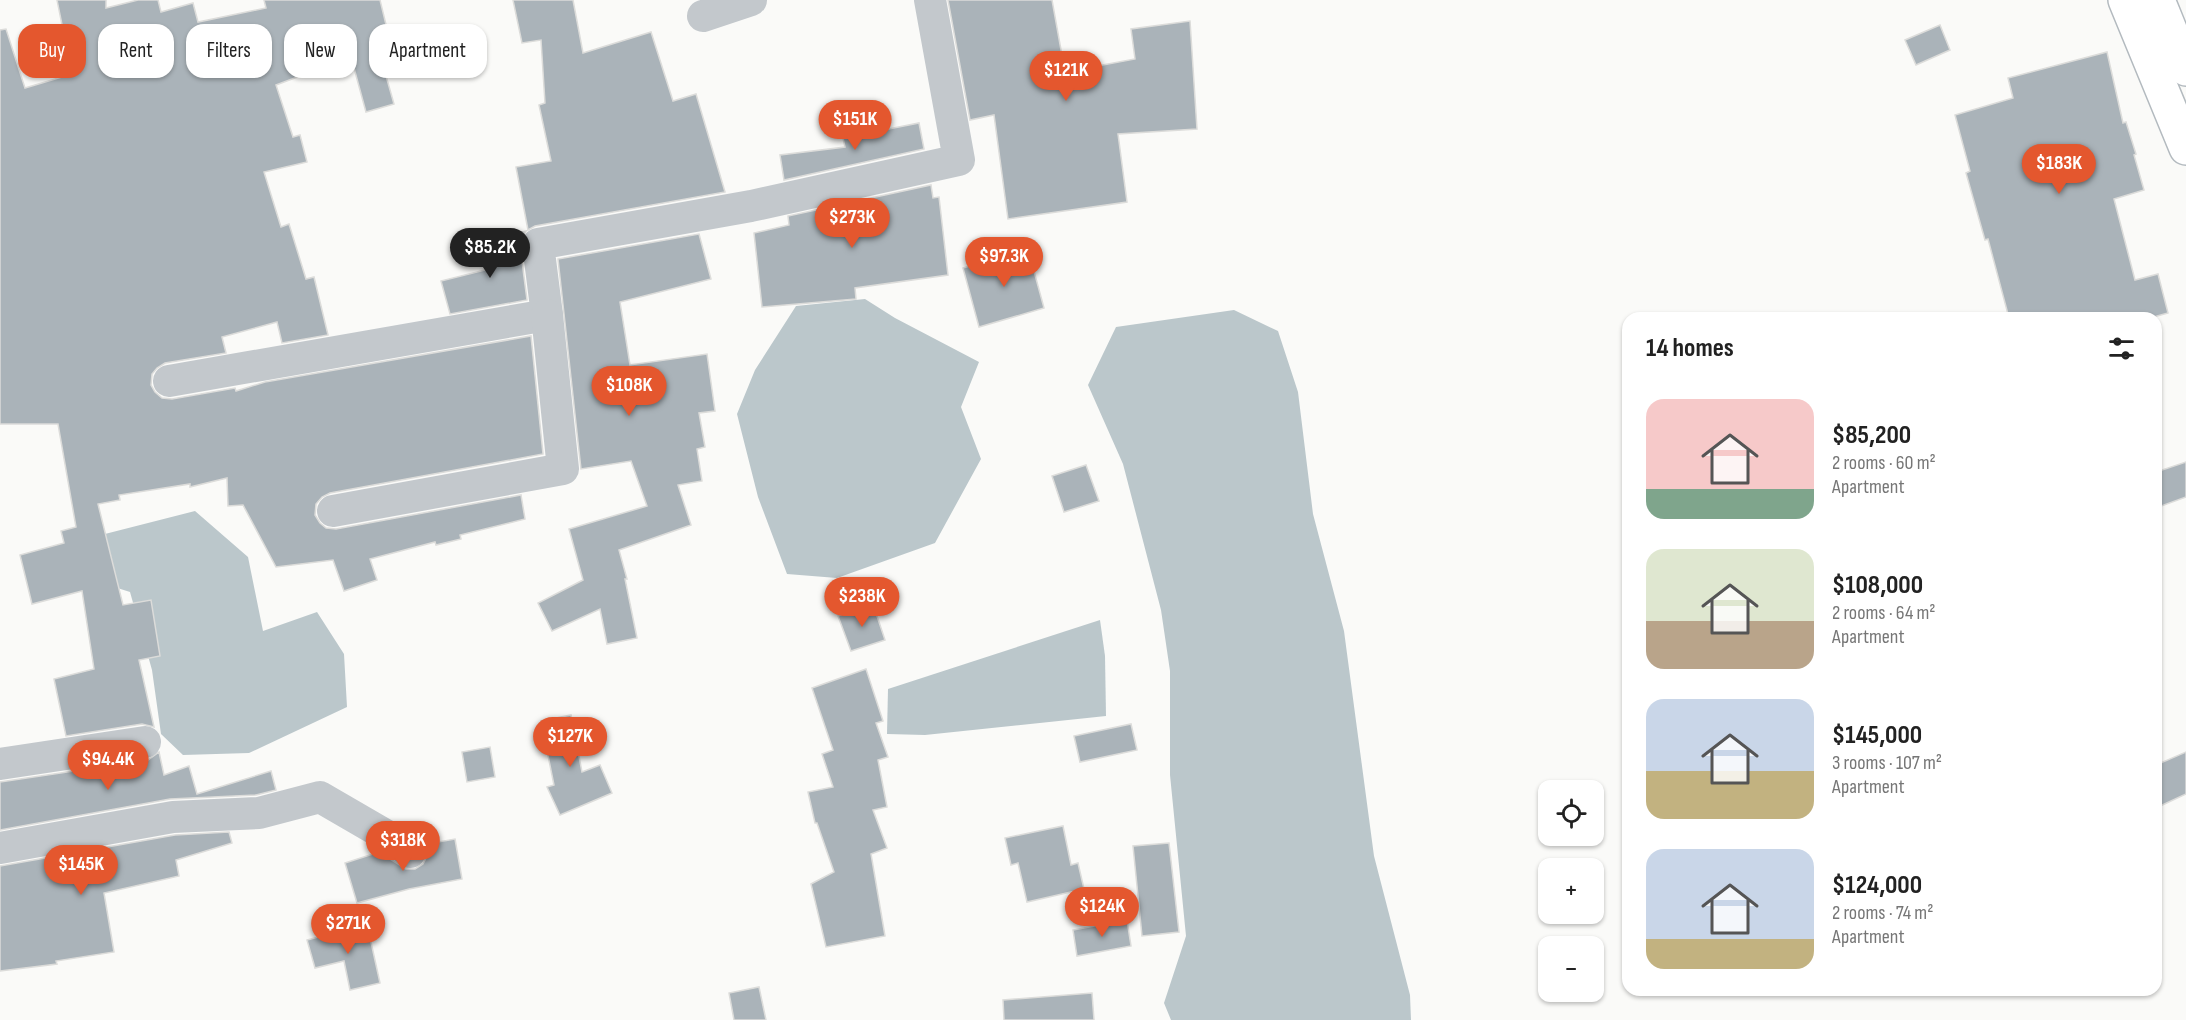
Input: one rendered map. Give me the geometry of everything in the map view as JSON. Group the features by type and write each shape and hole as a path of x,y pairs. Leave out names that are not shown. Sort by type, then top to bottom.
{"main road":[{"path":"2125,0 2186,148"},
{"path":"2158,0 2186,69"}],"street":[{"path":"703,16 751,0"},
{"path":"333,511 562,469 538,244 751,206 959,160 930,0"},
{"path":"169,381 547,315"},
{"path":"0,764 145,742"},
{"path":"0,848 173,816 259,813 320,797 401,844 410,852"}],"shaded area":[{"path":"865,299 895,318 979,362 961,407 981,459 935,543 837,578 787,574 758,497 737,414 755,370 796,306"},
{"path":"1234,310 1278,331 1298,392 1313,514 1344,631 1374,856 1410,995 1411,1020 1171,1020 1164,1003 1186,936 1170,775 1170,671 1161,610 1123,464 1088,385 1116,327"},
{"path":"195,511 248,557 263,631 317,612 344,654 347,707 249,753 183,755 161,734 152,670 130,592 108,585 101,535"},
{"path":"1100,620 1105,656 1106,716 925,735 887,734 888,689"}],"building":[{"path":"57,0 106,0 106,8 138,0 158,0 161,12 193,3 198,22 266,8 264,0 380,0 386,24 369,24 369,78 387,78 394,104 366,112 357,78 357,24 284,24 284,78 295,78 276,85 293,137 300,135 307,162 264,172 281,227 289,224 306,279 314,277 328,335 282,343 277,322 222,337 226,353 165,363 152,374 151,385 162,398 172,399 235,388 236,391 265,382 531,336 543,454 330,493 322,497 316,504 315,515 326,528 336,529 521,495 525,519 460,535 461,539 436,545 435,542 370,559 377,580 344,591 333,560 276,567 243,505 228,506 227,478 190,487 190,484 119,495 120,500 98,504 123,605 151,600 160,656 139,660 154,727 142,724 66,736 54,679 94,669 82,591 32,604 20,555 64,543 61,531 76,527 58,424 0,424 0,30 6,29 18,66 18,78 22,78 25,88 59,78 86,78 86,24 62,24"},
{"path":"513,0 573,0 583,53 651,32 673,101 696,94 725,192 535,226 528,230 516,167 551,161 539,105 545,103 541,40 522,43"},
{"path":"948,0 1052,0 1065,72 1135,59 1131,29 1190,21 1197,129 1118,134 1127,202 1008,219 994,115 970,120"},
{"path":"1940,25 1950,50 1916,65 1905,40"},
{"path":"2107,52 2123,123 2126,122 2144,190 2114,199 2135,280 2158,274 2168,313 2007,312 1988,239 1985,240 1966,173 1970,171 1955,115 2013,98 2008,78"},
{"path":"919,123 924,149 784,180 780,155 845,147 843,138"},
{"path":"931,185 933,198 939,197 948,275 855,288 856,299 762,307 754,233 789,225 788,216"},
{"path":"526,231 521,238 520,246 527,300 450,314 441,281 493,268 486,241"},
{"path":"699,234 711,279 620,302 630,365 707,354 715,411 699,413 705,447 697,449 702,481 678,485 691,525 619,550 627,579 625,579 637,638 607,644 600,609 552,631 538,603 583,580 569,529 647,506 631,461 581,469 558,259"},
{"path":"1028,249 1044,308 979,327 963,268"},
{"path":"2186,462 2186,497 2162,506 2162,470"},
{"path":"1086,465 1099,501 1064,512 1052,476"},
{"path":"873,604 885,640 851,651 838,616"},
{"path":"866,669 883,721 876,723 888,757 878,760 887,807 873,810 887,848 871,854 885,936 826,947 811,884 834,872 817,823 815,823 808,792 833,787 822,754 833,750 812,688"},
{"path":"571,715 582,772 600,765 612,793 560,815 547,787 554,785 541,721"},
{"path":"1131,724 1137,750 1080,762 1074,736"},
{"path":"490,747 495,777 467,782 462,752"},
{"path":"159,752 164,775 189,766 197,794 271,771 276,790 256,795 170,799 0,830 0,782 148,760"},
{"path":"2186,752 2186,794 2162,805 2162,762"},
{"path":"1063,826 1071,865 1078,863 1084,889 1027,902 1018,863 1011,865 1005,838"},
{"path":"229,832 232,843 176,860 179,876 104,893 114,952 56,961 57,964 0,971 0,866 175,835"},
{"path":"455,839 462,879 409,889 357,903 345,863 379,852 406,869 415,869 423,864 427,856 426,844"},
{"path":"1169,843 1179,932 1142,936 1133,846"},
{"path":"1127,920 1131,946 1077,956 1073,930"},
{"path":"367,924 380,983 350,990 344,961 315,968 307,940"},
{"path":"759,987 766,1020 734,1020 729,993"},
{"path":"1092,993 1094,1020 1004,1020 1003,1000"}]}
